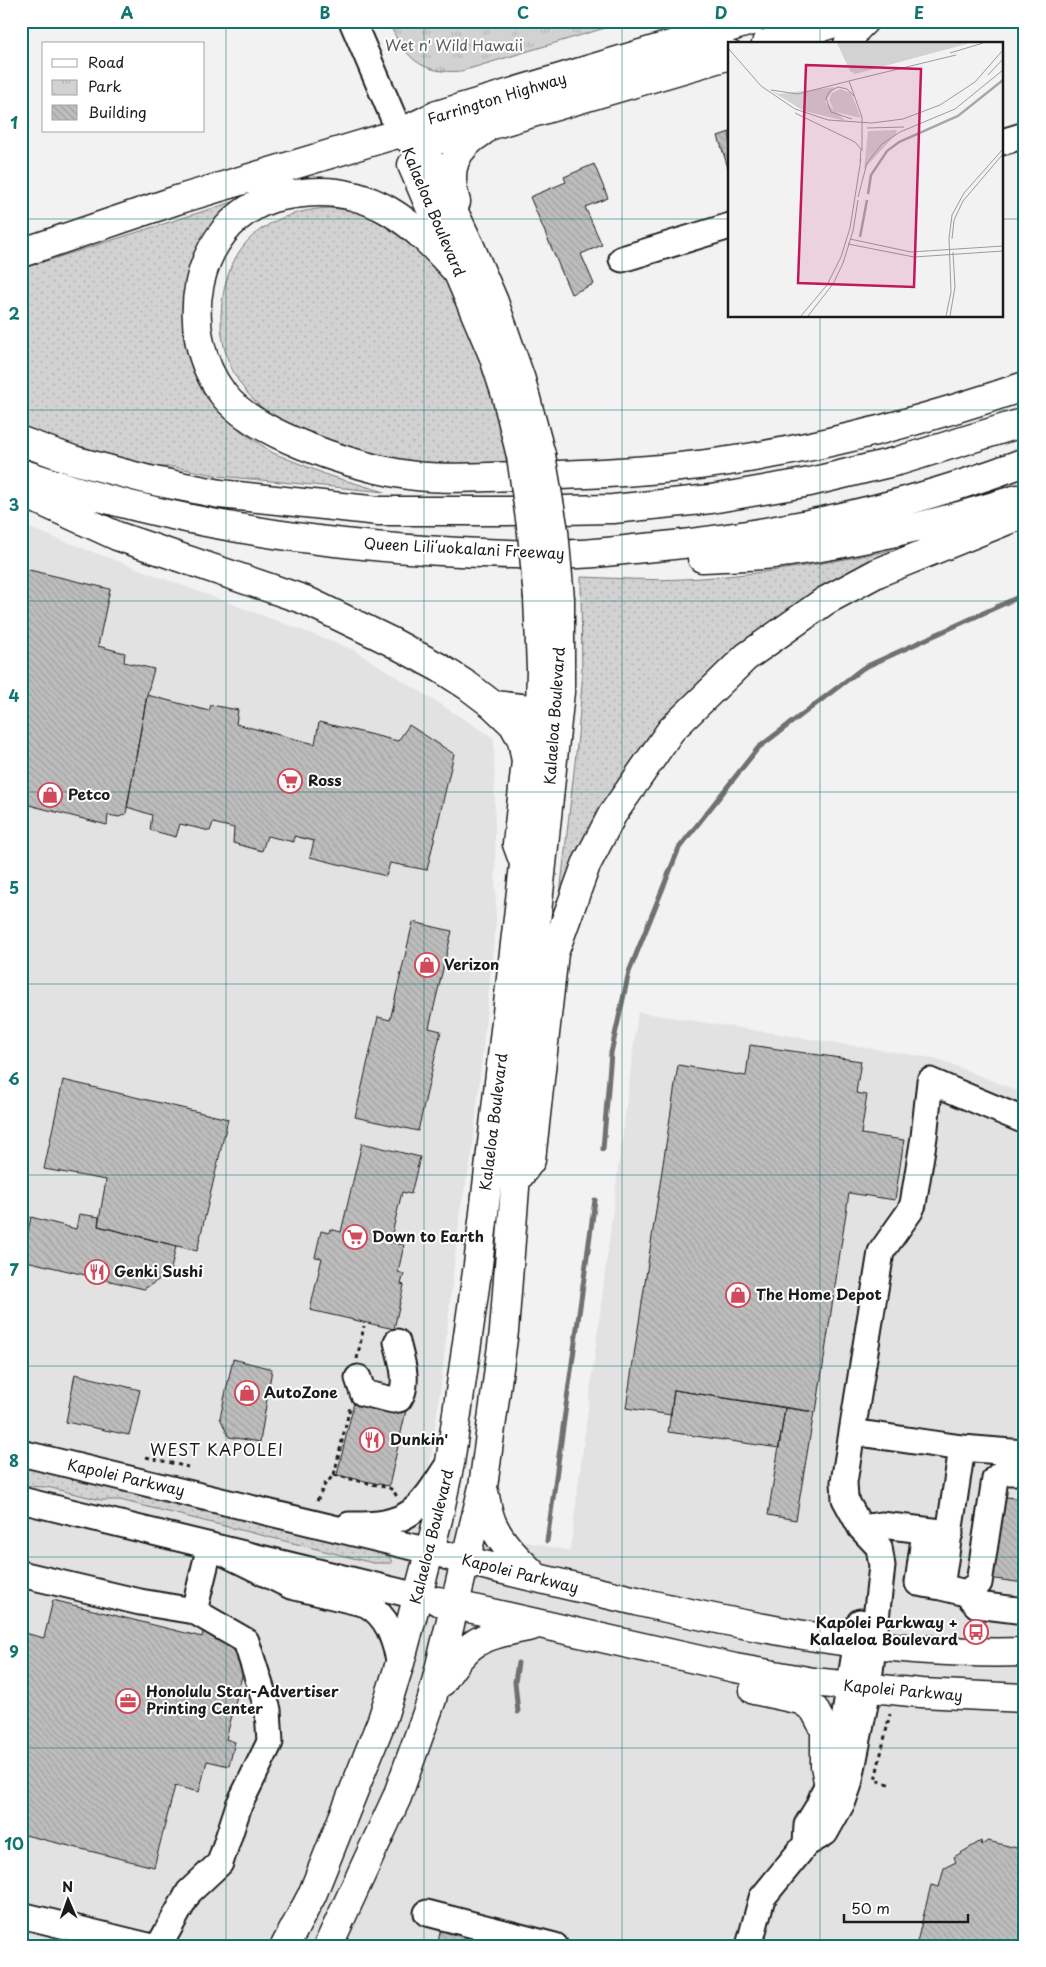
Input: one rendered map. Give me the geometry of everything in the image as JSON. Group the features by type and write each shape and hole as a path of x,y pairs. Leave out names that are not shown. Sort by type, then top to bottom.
{"main road":[{"name":"Farrington Highway","path":"400,133 437,115 752,21"},
{"path":"849,42 856,29 864,21"},
{"path":"774,42 832,28"},
{"name":"Farrington Highway","path":"400,133 444,139 728,56"},
{"path":"469,244 452,187 451,173 456,154 468,140 490,126"},
{"name":"Kalaeloa Boulevard","path":"328,1946 397,1797 432,1699 483,1486 504,1331 534,941 560,692 549,599 532,533 531,455 518,371 494,302 424,149 400,133"},
{"name":"Kalaeloa Boulevard","path":"400,133 412,166 493,355 506,395 531,455"},
{"path":"21,253 177,200 400,133"},
{"path":"460,275 435,246 411,224 393,211 378,204 358,196 334,192 300,193 271,198 245,211 226,228 210,252 197,293 196,315 199,339 206,364 224,395 247,417 303,445 359,464 399,474 450,478 577,475 681,467 792,450 985,400 1025,386"},
{"path":"21,441 73,460 149,480 220,494 378,511 518,511 613,509 711,498 810,482 898,461 1025,422"},
{"name":"Queen Liliʻuokalani Freeway","path":"21,473 87,494 157,512 244,529 346,544 495,554 578,554 780,531 866,512 933,494 984,478 1025,462"},
{"path":"21,492 117,536 305,600 440,668 493,705 513,724 522,740 526,761 517,844 524,863"},
{"path":"578,554 637,562 788,553 871,538 957,518 1025,496"},
{"path":"517,1179 531,1160 554,953 586,865 612,815 672,730 746,657 825,601 877,573 1025,513"},
{"name":"Kalaeloa Boulevard","path":"284,1946 312,1895 378,1729 400,1663 450,1463 478,1266 524,863 540,710 541,668 549,599"},
{"path":"493,705 540,710"},
{"path":"483,1486 494,1528 537,1578"},
{"name":"Kapolei Parkway","path":"429,1551 721,1621 865,1645 951,1651 1025,1652"},
{"name":"Kapolei Parkway","path":"418,1596 735,1668 813,1682 859,1688 1025,1698"},
{"path":"432,1699 455,1661 467,1648 490,1635 541,1624"},
{"path":"626,1644 663,1671 801,1700 814,1709 825,1730 825,1766 828,1782"}],"street":[{"path":"352,21 400,133"},
{"path":"1004,141 1025,135"},
{"path":"622,260 728,227"},
{"path":"749,1946 762,1898 806,1844 825,1833 843,1801 854,1764 859,1688 865,1645 882,1566 880,1547 861,1528 845,1499 844,1482 881,1252 913,1204 924,1137 930,1082 1025,1121"},
{"path":"357,1369 363,1393 393,1400 400,1399 403,1393 404,1377 397,1342"},
{"path":"852,1432 962,1448 1025,1453"},
{"path":"962,1448 937,1532 930,1585 966,1592 977,1605 1025,1611"},
{"name":"Kapolei Parkway","path":"28,1453 318,1513 429,1551"},
{"path":"318,1513 367,1526 409,1515 423,1502 450,1463"},
{"path":"966,1592 979,1583 995,1479 1002,1472 1025,1472"},
{"name":"Kapolei Parkway","path":"21,1500 418,1596"},
{"path":"861,1528 881,1525 937,1532"},
{"path":"194,1611 210,1546 291,1586 366,1604 374,1609 389,1627 400,1663"},
{"path":"21,1574 140,1602 194,1611 246,1641 268,1710 270,1742 239,1805 220,1863 188,1892 159,1946"},
{"path":"806,1844 807,1825 818,1807 828,1782 859,1688"},
{"path":"427,1913 555,1946"},
{"path":"21,1915 148,1946"}],"path":[{"path":"357,1369 364,1326"},
{"path":"318,1513 325,1484 334,1475 350,1403"},
{"path":"146,1457 188,1467"},
{"path":"334,1475 389,1488 393,1490 398,1498"},
{"path":"889,1784 875,1780 890,1714"}],"shaded area":[{"path":"21,525 352,649 494,738 496,921 472,1155 460,1211 442,1377 429,1471 419,1492 404,1505 380,1511 570,1551 638,1012 938,1059 1025,1094 1025,1946 21,1946"}],"green space":[{"name":"Wet n' Wild Hawaii","path":"388,21 628,21 462,71 447,71 435,70 415,61 400,44"},
{"path":"239,200 249,207 184,321 186,343 199,379 208,397 241,431 273,453 330,476 385,492 219,476 174,467 160,467 91,452 21,429 21,269"},
{"path":"328,208 351,210 386,220 452,277 520,466 451,467 430,465 386,459 341,447 299,431 281,421 263,409 237,379 223,343 221,324 226,282 237,256 255,234 271,223 289,215"},
{"path":"928,542 725,669 557,921 578,736 582,683 581,577 671,580 745,574 837,561"},
{"path":"21,1465 388,1553 392,1563 373,1563 120,1500 101,1500 47,1487 21,1486"}],"building":[{"path":"728,133 728,168 718,136"},
{"path":"594,164 608,198 585,207 602,245 581,254 594,284 571,294 530,197 566,182 564,177"},
{"path":"21,568 110,589 98,646 125,653 124,662 154,669 147,695 126,814 119,817 108,815 107,825 21,803"},
{"name":"Ross","path":"147,695 209,711 211,705 238,710 236,724 315,744 319,722 398,741 409,725 454,754 427,870 390,863 386,876 310,857 314,841 294,836 294,842 267,836 262,851 233,843 234,828 213,823 210,831 180,824 176,837 150,830 152,815 127,807"},
{"path":"413,922 452,931 429,1028 441,1031 418,1131 355,1117 378,1017 390,1020"},
{"name":"The Home Depot","path":"750,1045 861,1061 856,1093 867,1095 861,1134 904,1140 895,1200 849,1193 816,1412 674,1390 671,1415 626,1408 678,1065 746,1076"},
{"path":"63,1080 228,1119 197,1251 98,1226 106,1180 44,1169"},
{"name":"Down to Earth","path":"362,1143 420,1157 411,1194 402,1192 390,1242 404,1245 398,1272 404,1274 401,1284 404,1285 394,1329 310,1310 322,1258 315,1257 321,1231 329,1233 330,1229 341,1232"},
{"path":"79,1214 99,1217 98,1226 176,1246 171,1269 164,1269 163,1277 144,1289 22,1260 31,1217 76,1229"},
{"name":"AutoZone","path":"233,1359 272,1369 260,1442 229,1437 220,1418"},
{"path":"75,1374 140,1390 129,1435 66,1422"},
{"path":"674,1390 785,1408 779,1448 668,1432"},
{"name":"Dunkin'","path":"356,1394 407,1406 389,1486 337,1475"},
{"path":"785,1408 814,1412 796,1520 768,1515"},
{"path":"997,1496 1025,1499 1024,1583 988,1578"},
{"name":"Honolulu Star-Advertiser Printing Center","path":"53,1600 202,1637 203,1632 243,1642 238,1662 245,1664 226,1739 235,1742 229,1766 207,1761 199,1792 175,1786 154,1867 21,1834 21,1632 44,1638"},
{"path":"981,1841 982,1845 988,1841 1025,1850 1025,1946 916,1946 931,1885 939,1887 944,1868 956,1862 954,1857"},
{"path":"442,1924 465,1930 462,1946 437,1946"}],"waterway":[{"path":"603,1149 611,1053 629,972 679,848 758,748 863,668 1025,594"},
{"path":"547,1541 595,1200"},
{"path":"518,1663 515,1682 518,1712"}],"place":[{"name":"Ross","path":"290,781"},
{"name":"Petco","path":"50,795"},
{"name":"Verizon","path":"427,965"},
{"name":"Down to Earth","path":"355,1237"},
{"name":"Genki Sushi","path":"97,1272"},
{"name":"The Home Depot","path":"738,1295"},
{"name":"AutoZone","path":"247,1393"},
{"name":"Dunkin'","path":"372,1440"},
{"name":"Kapolei Parkway + Kalaeloa Boulevard","path":"976,1632"},
{"name":"Honolulu Star-Advertiser Printing Center","path":"128,1701"}],"district":[{"name":"WEST KAPOLEI","path":"217,1450"}]}
